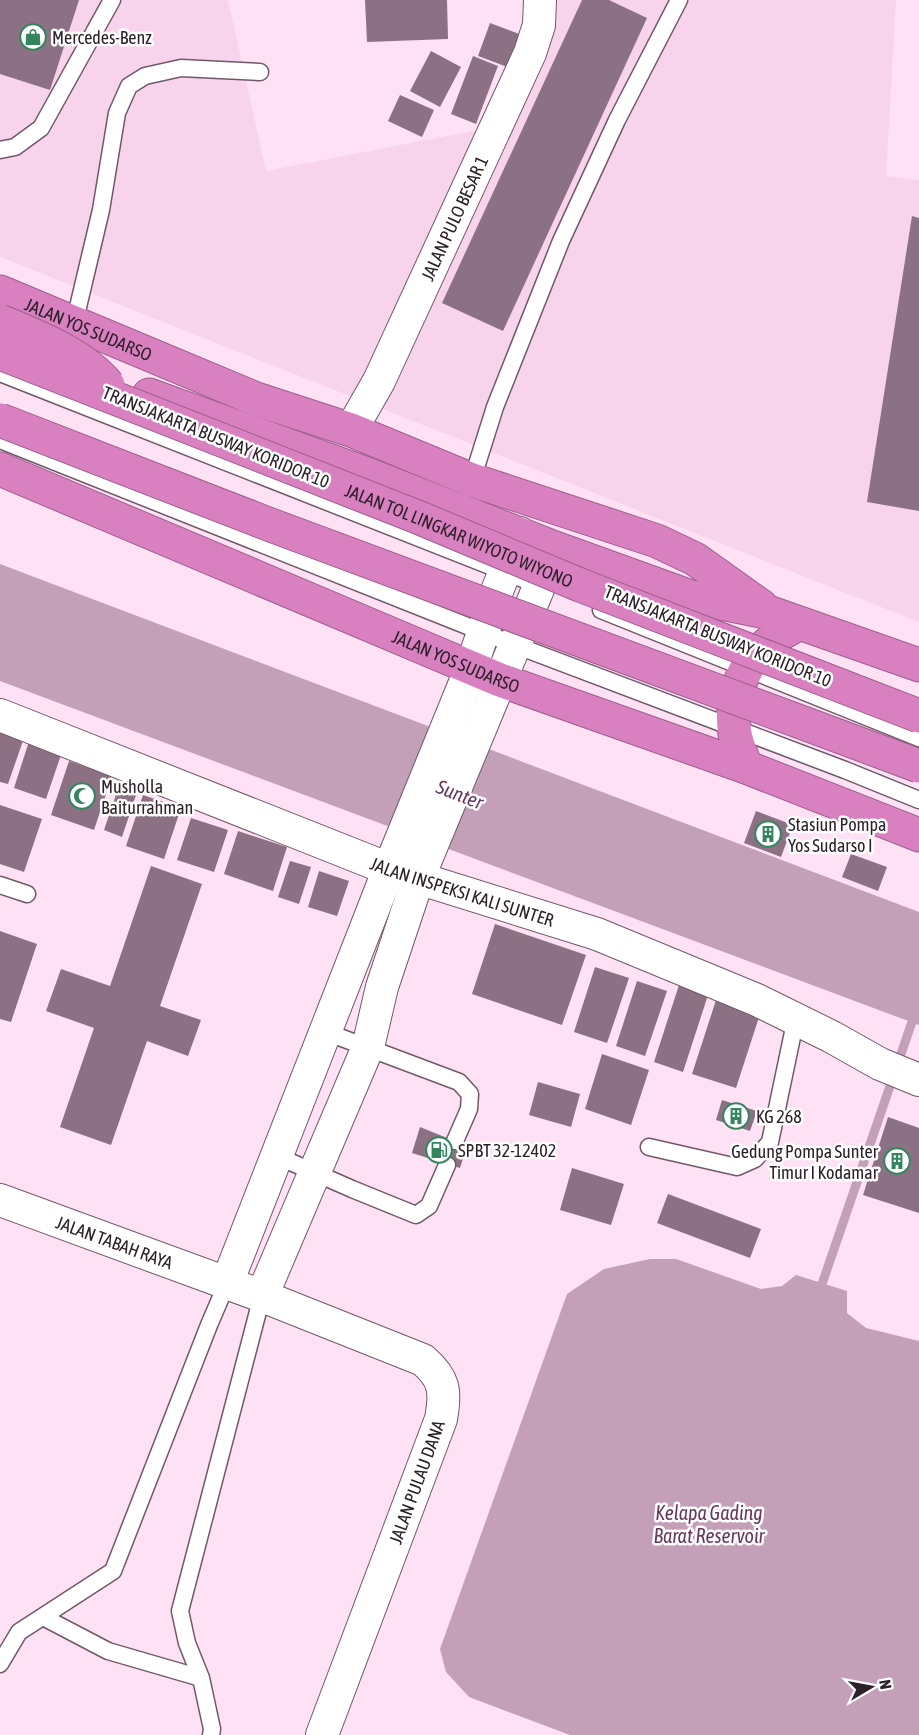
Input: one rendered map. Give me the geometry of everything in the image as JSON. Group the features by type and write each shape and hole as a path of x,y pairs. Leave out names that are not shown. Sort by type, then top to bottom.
{"highway":[{"name":"JALAN YOS SUDARSO","path":"0,292 256,399 351,430 472,480 657,541 694,559 785,619"},
{"path":"0,321 48,341 99,374 121,401"},
{"name":"JALAN YOS SUDARSO","path":"0,342 367,474 555,548 691,597 785,619 919,665"},
{"name":"JALAN TOL LINGKAR WIYOTO WIYONO","path":"0,353 420,518 580,585 919,716"},
{"path":"0,420 268,524 919,766"},
{"path":"367,474 416,457"},
{"name":"JALAN YOS SUDARSO","path":"0,469 485,674 746,767 919,835"},
{"path":"746,767 738,748 734,727 735,697 746,669 768,642 782,632 785,619"}],"street":[{"name":"JALAN PULO BESAR 1","path":"351,430 379,381 530,52 539,26 540,0"},
{"path":"230,1276 326,1032 408,862 480,730 485,674 483,632 520,533"},
{"path":"266,1289 368,1047 408,862 452,714 485,674 515,645 555,548"},
{"name":"JALAN INSPEKSI KALI SUNTER","path":"0,715 408,862 597,934 757,1000 900,1072"},
{"name":"JALAN TABAH RAYA","path":"0,1200 266,1289"},
{"name":"JALAN PULAU DANA","path":"266,1289 423,1360 435,1370 443,1385 444,1404 441,1419 322,1735"}],"lane":[{"path":"93,33 97,0"},
{"path":"0,150 15,147 41,128 112,0"},
{"path":"472,480 495,407 561,242 617,120 679,0"},
{"path":"74,324 101,210 117,113 129,86 145,76 181,68 260,72"},
{"name":"TRANSJAKARTA BUSWAY KORIDOR 10","path":"0,373 504,573 540,585 919,738"},
{"path":"0,440 515,645 734,727 919,800"},
{"path":"0,885 27,894"},
{"path":"649,1148 737,1167 755,1159 770,1142 796,1018"},
{"path":"326,1032 459,1082 470,1094 469,1109 455,1142"},
{"path":"277,1156 416,1215 429,1206 447,1165"},
{"path":"0,1664 19,1632 113,1571 209,1324 230,1276"},
{"path":"211,1735 212,1729 201,1678 187,1642 180,1611 266,1289"},
{"path":"43,1617 108,1651 201,1678"}],"shaded area":[{"path":"0,0 228,0 266,171 494,127 535,0 896,0 886,176 919,180 919,622 0,257"}],"water":[{"name":"Sunter","path":"0,564 919,912 919,1025 0,681"},
{"name":"Kelapa Gading Barat Reservoir","path":"650,1259 676,1259 761,1289 782,1286 796,1275 847,1291 847,1313 866,1328 919,1341 919,1735 570,1735 469,1697 446,1672 440,1649 567,1294 604,1269"}],"building":[{"name":"Mercedes-Benz","path":"0,0 79,0 50,90 0,74"},
{"path":"365,0 447,0 448,39 367,42"},
{"path":"582,0 609,0 647,18 503,331 442,303"},
{"path":"490,23 522,35 510,68 478,56"},
{"path":"431,51 461,67 440,107 410,91"},
{"path":"473,56 498,66 476,124 451,114"},
{"path":"400,95 434,110 422,137 388,121"},
{"path":"912,216 919,218 919,511 867,502"},
{"path":"0,730 25,735 8,784 0,782"},
{"path":"31,735 64,746 46,799 14,788"},
{"name":"Musholla Baiturrahman","path":"69,761 112,776 94,830 51,815"},
{"path":"119,786 137,792 122,837 104,830"},
{"path":"143,795 181,808 164,859 126,846"},
{"path":"0,805 42,819 24,872 0,864"},
{"name":"Stasiun Pompa Yos Sudarso I","path":"756,811 793,825 781,857 744,843"},
{"path":"191,818 228,830 214,872 177,860"},
{"path":"238,831 287,847 273,891 224,874"},
{"path":"851,854 887,867 878,891 842,877"},
{"path":"290,861 311,867 299,904 278,897"},
{"path":"151,866 202,884 160,1006 201,1020 188,1056 147,1041 111,1145 60,1127 94,1028 46,1011 61,969 110,986"},
{"path":"319,871 349,881 337,916 308,907"},
{"path":"495,924 586,955 562,1025 472,994"},
{"path":"0,931 37,944 11,1022 0,1019"},
{"path":"595,967 629,978 607,1043 574,1032"},
{"path":"637,981 667,991 645,1056 616,1046"},
{"path":"679,985 708,995 683,1072 654,1062"},
{"path":"717,997 761,1011 736,1088 692,1074"},
{"path":"602,1054 649,1070 631,1125 585,1109"},
{"path":"538,1082 580,1094 571,1127 529,1115"},
{"name":"KG 268","path":"722,1100 757,1111 750,1131 716,1120"},
{"name":"Gedung Pompa Sunter Timur I Kodamar","path":"888,1117 919,1128 919,1213 863,1195"},
{"name":"SPBT 32-12402","path":"420,1127 467,1146 460,1168 412,1153"},
{"path":"572,1168 624,1184 611,1225 560,1210"},
{"path":"668,1194 761,1229 750,1258 657,1223"}],"waterway":[{"path":"822,1284 912,1022"}],"place":[{"name":"Mercedes-Benz","path":"33,37"},
{"name":"Musholla Baiturrahman","path":"82,796"},
{"name":"Stasiun Pompa Yos Sudarso I","path":"768,834"},
{"name":"KG 268","path":"736,1116"},
{"name":"SPBT 32-12402","path":"439,1150"},
{"name":"Gedung Pompa Sunter Timur I Kodamar","path":"897,1161"}]}
